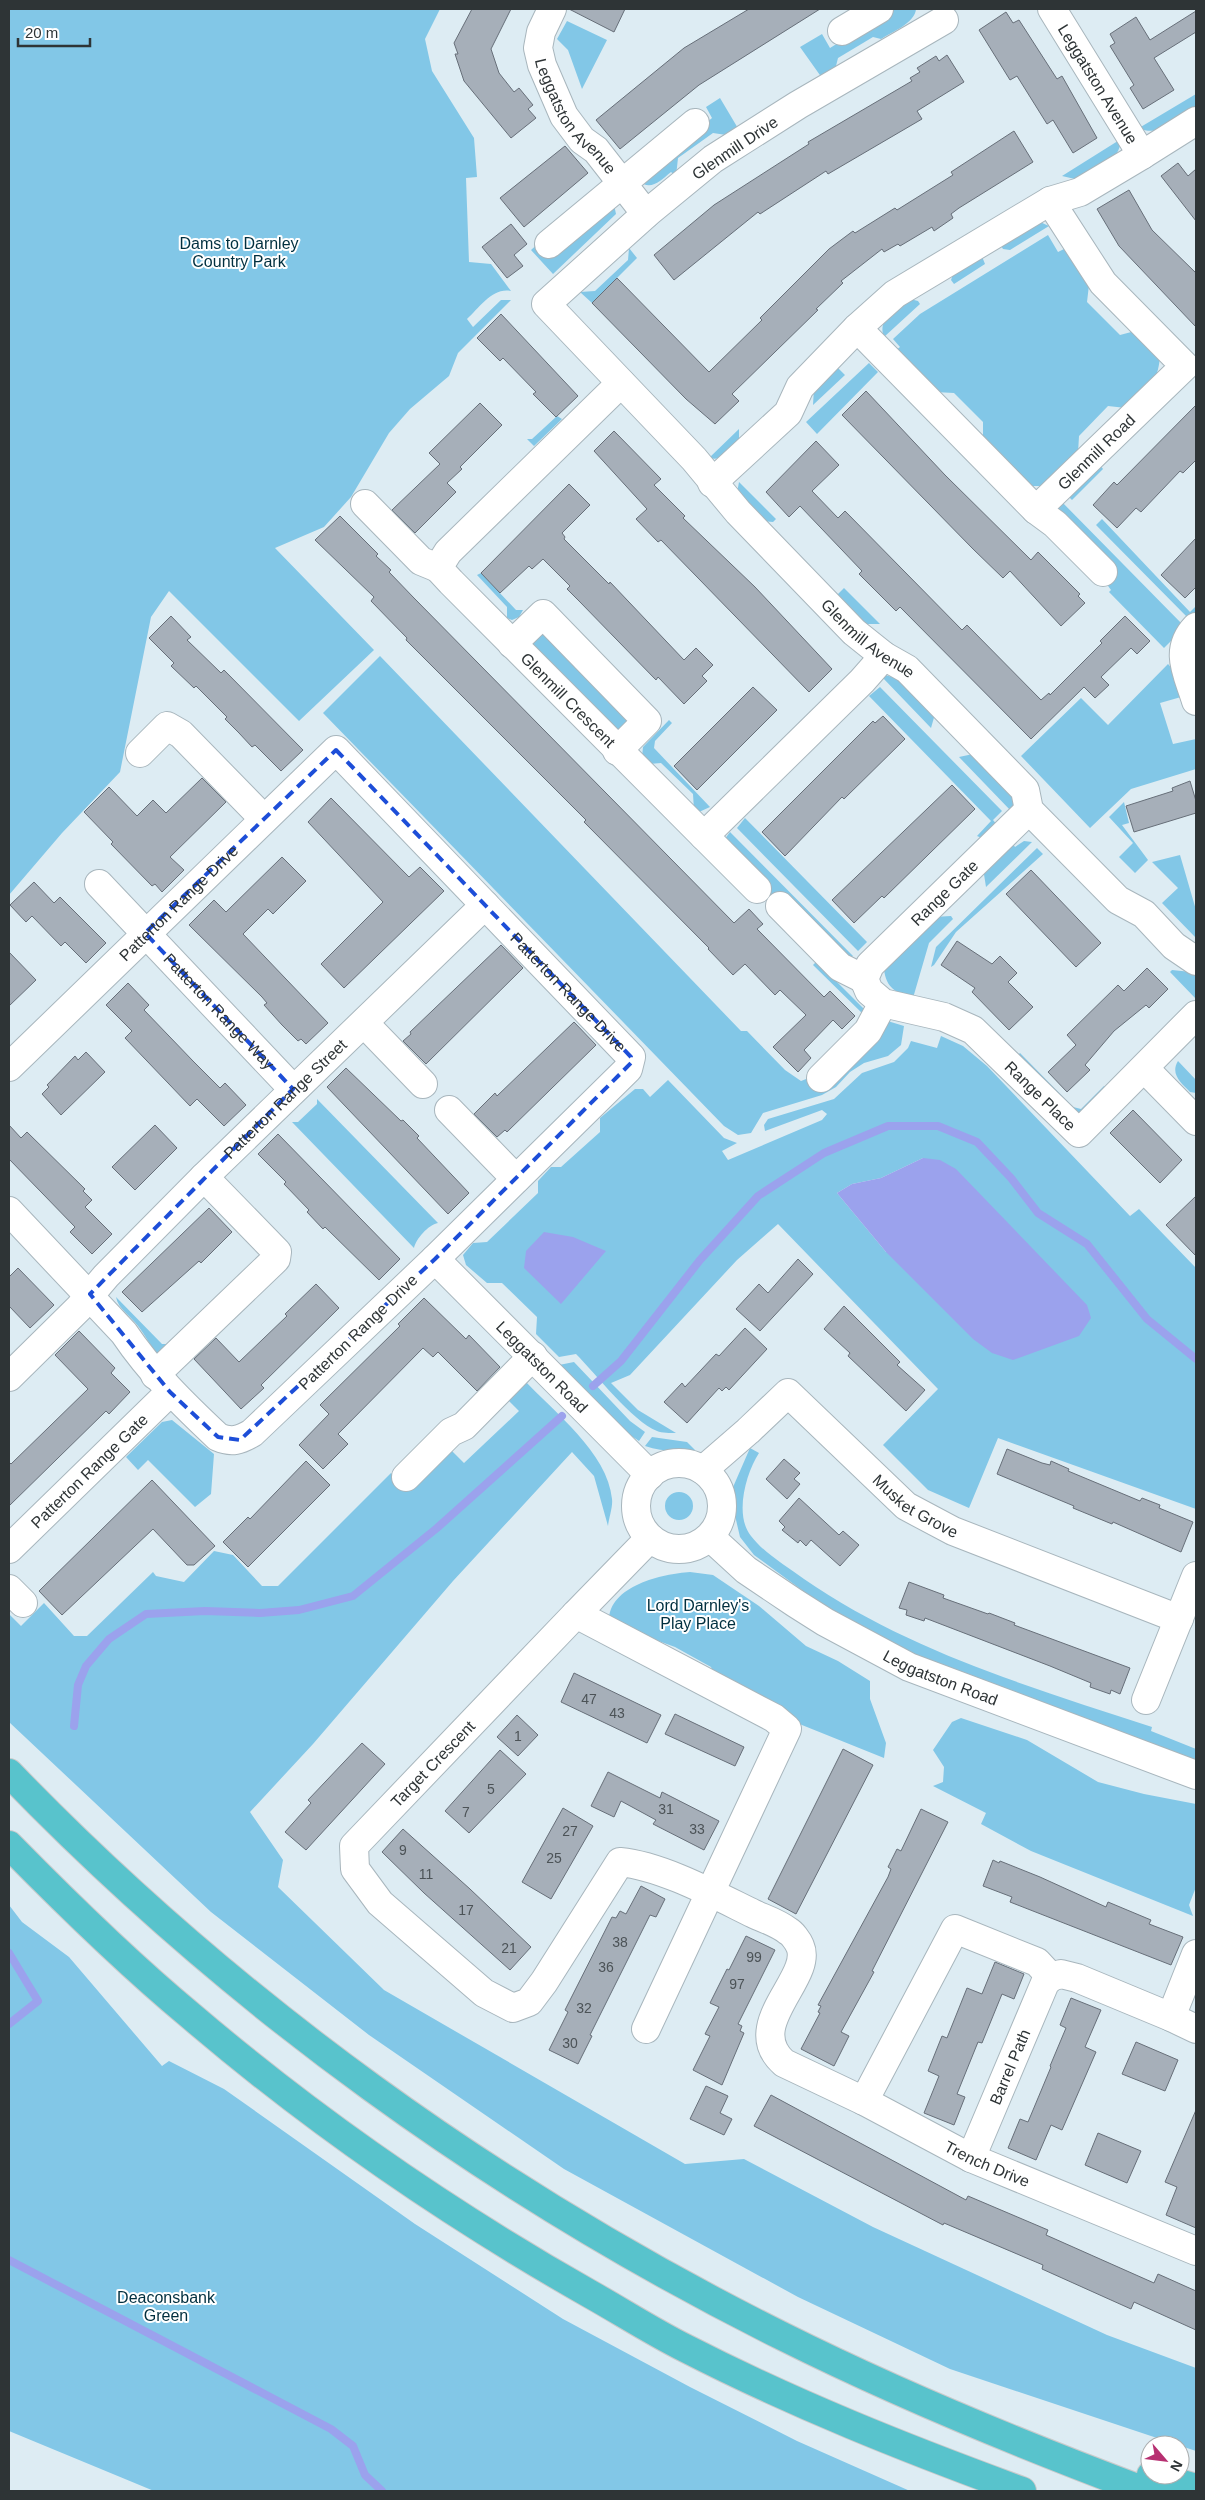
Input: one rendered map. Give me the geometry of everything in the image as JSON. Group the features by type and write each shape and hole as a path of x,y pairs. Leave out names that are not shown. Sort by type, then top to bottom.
{"highway":[{"path":"9,1773 73,1839 186,1942 298,2032 418,2122 539,2200 646,2264 784,2337 961,2418 1145,2491"},
{"path":"9,1845 117,1950 189,2015 255,2069 402,2178 552,2272 684,2348 845,2424 912,2451 1022,2491"},
{"path":"961,2418 1140,2472"},
{"path":"912,2451 998,2491"}],"street":[{"name":"Leggatston Avenue","path":"552,9 541,32 538,48 542,65 564,116 582,140 596,150 646,214"},
{"path":"842,31 879,9"},
{"name":"Leggatston Avenue","path":"1052,9 1142,155 1196,121"},
{"name":"Glenmill Drive","path":"546,304 646,214 713,159 948,12"},
{"path":"549,244 695,123"},
{"path":"712,483 788,414 800,387 857,328 895,294 1050,201 1080,192 1142,155"},
{"name":"Glenmill Road","path":"1036,510 1191,361 1103,283 1050,201"},
{"name":"Glenmill Avenue","path":"546,304 694,459 712,483 854,632 884,656 907,669 1025,790 1029,810 1118,900 1144,914 1174,946 1196,961"},
{"path":"857,328 1036,510 1055,524 1103,572"},
{"path":"438,568 448,552 622,383"},
{"name":"Glenmill Crescent","path":"365,504 421,561 438,568 617,750 757,888"},
{"path":"512,644 542,614 556,628 647,720 617,750"},
{"path":"1196,627 1184,644 1183,658 1196,701"},
{"path":"704,836 862,681 884,656"},
{"path":"140,754 167,726 181,734 264,819"},
{"name":"Patterton Range Drive","path":"9,1067 145,933 336,750 631,1057 628,1069 516,1180 252,1433 240,1440 227,1441 218,1437 162,1383 124,1333 90,1294 9,1211"},
{"name":"Range Gate","path":"864,979 870,965 1029,810"},
{"name":"Patterton Range Way","path":"99,884 293,1089"},
{"name":"Patterton Range Street","path":"9,1377 79,1308 90,1294 204,1177 485,905"},
{"path":"780,906 840,967 864,979 869,991 883,1003 868,1031 822,1078"},
{"name":"Range Place","path":"883,1003 944,1017 973,1030 1079,1133 1145,1069 1196,1015"},
{"path":"364,1022 423,1084"},
{"path":"1145,1069 1196,1121"},
{"path":"449,1110 516,1180"},
{"name":"Patterton Range Gate","path":"9,1549 276,1260 277,1252 204,1177"},
{"name":"Leggatston Road","path":"435,1259 650,1474"},
{"path":"406,1476 451,1432 464,1426 533,1356"},
{"name":"Musket Grove","path":"703,1470 748,1432 788,1393 906,1506 952,1530 1179,1619"},
{"path":"676,1463 690,1464 703,1470 714,1480 721,1494 722,1510 718,1525 710,1537 699,1545 686,1549 673,1549 661,1546 650,1538 641,1527 636,1513 637,1499 641,1486 650,1474 662,1467 676,1463"},
{"name":"Leggatston Road","path":"710,1537 746,1570 795,1603 825,1622 909,1667 1196,1775"},
{"path":"646,2029 787,1729 774,1718 576,1614 650,1538"},
{"path":"1146,1700 1196,1576"},
{"name":"Target Crescent","path":"576,1614 354,1846 355,1869 380,1903 484,1993 514,2008 529,2002 544,1982 620,1862 638,1864 709,1892"},
{"name":"Trench Drive","path":"709,1892 789,1931 800,1946 801,1963 777,2009 771,2035 774,2053 784,2063 864,2101 971,2158 1196,2251"},
{"path":"864,2101 955,1929 1037,1962 1051,1977 1062,1974 1077,1978 1196,2029"},
{"path":"1171,2017 1196,1954"},
{"name":"Barrel Path","path":"971,2158 1045,1983 1051,1977"}],"highlighted area":[{"path":"336,750 631,1057 631,1063 435,1259 240,1440 218,1437 170,1392 90,1294 293,1089 145,933"}],"green space":[{"name":"Dams to Darnley Country Park","path":"9,9 440,9 425,39 432,71 474,138 477,177 466,178 469,262 491,264 511,291 498,292 492,295 467,319 473,327 501,300 511,300 458,353 449,376 410,409 389,433 351,497 324,527 275,548 374,650 299,721 169,591 151,617 120,772 62,833 9,895"},
{"path":"893,9 916,9 912,19 902,27 881,39 873,37 838,58 834,74 822,78 800,47 822,34 830,48"},
{"path":"567,21 607,40 582,89 568,50 557,39"},
{"path":"1196,94 1196,108 1176,122 1154,131 1139,128"},
{"path":"720,98 739,130 733,136 713,133 678,158 676,176 671,172 659,182 651,185 638,180 712,118 706,107"},
{"path":"1121,139 1117,154 1100,168 1079,180 1062,176"},
{"path":"613,200 616,214 553,274 531,250 541,241"},
{"path":"1040,222 1049,226 1010,250 1003,249 998,241"},
{"path":"1048,235 1058,252 1064,249 1089,285 1087,302 1120,335 1135,331 1160,356 1157,374 1145,391 1126,408 1108,406 1079,436 1078,453 1043,486 1030,486 983,441 983,422 954,393 935,392 895,351 900,347 893,339 920,314"},
{"path":"629,248 637,258 592,303 580,292 595,291 628,260"},
{"path":"981,254 985,264 954,284 951,280 955,269"},
{"path":"906,298 918,301 920,304 884,337 882,331 885,320"},
{"path":"869,363 878,372 817,434 806,422"},
{"path":"836,366 845,375 813,405 814,388"},
{"path":"557,416 562,419 534,446 527,439 532,439"},
{"path":"739,429 739,444 722,457 709,458"},
{"path":"1100,465 1103,469 1072,500 1066,494"},
{"path":"739,482 776,519 773,522 762,521 737,493"},
{"path":"1060,500 1185,627 1164,648 1109,592 1111,590 1052,508"},
{"path":"1102,519 1190,612 1196,606 1196,616 1191,621 1096,525"},
{"path":"481,573 516,610 523,610 519,617 512,620 507,618 507,607 477,575"},
{"path":"844,588 880,624 862,624 837,595"},
{"path":"542,632 629,718 627,726 616,733 530,649 534,636"},
{"path":"380,656 741,1031 747,1031 785,1070 801,1081 814,1076 881,1019 904,1026 901,1045 888,1056 864,1063 850,1072 836,1087 822,1095 763,1113 751,1133 738,1135 724,1126 323,713"},
{"path":"1168,664 1175,672 1181,697 1160,703 1173,744 1196,739 1196,769 1131,789 1090,828 1021,756 1081,698 1108,725"},
{"path":"885,675 900,679 935,714 931,728 882,677"},
{"path":"880,687 1002,811 993,820 998,826 984,839 977,836 991,821 869,696"},
{"path":"669,720 672,723 655,741 654,748 710,807 699,812 694,810 693,794 661,763 649,764 642,757 643,747"},
{"path":"973,754 1014,798 1015,805 1012,812 959,757"},
{"path":"1124,802 1129,823 1122,825 1148,860 1135,873 1119,857 1133,843 1109,817"},
{"path":"745,818 867,942 858,951 737,828"},
{"path":"730,832 853,956 845,963 773,907 758,891 724,840"},
{"path":"1011,841 1015,847 1024,841 1032,842 986,887 983,868"},
{"path":"1037,848 1043,854 956,932 931,967 936,947"},
{"path":"1180,855 1196,910 1196,938 1162,903 1178,888 1152,862"},
{"path":"951,916 953,919 929,943 913,998 893,989 887,981 884,969 934,917"},
{"path":"821,957 833,978 869,1014 865,1016 813,965"},
{"path":"1172,970 1191,972 1196,975 1196,999 1170,972"},
{"path":"941,1036 963,1046 987,1066 1130,1216 1139,1209 1196,1268 1196,1509 998,1438 969,1508 928,1490 883,1445 938,1389 778,1224 737,1260 630,1375 611,1383 638,1410 676,1433 664,1433 647,1426 626,1408 576,1354 559,1357 536,1334 537,1317 502,1283 487,1283 466,1265 463,1255 473,1243 487,1242 538,1193 538,1181 551,1167 561,1167 600,1132 600,1118 635,1089 643,1089 650,1097 668,1080 724,1138 737,1143 722,1151 728,1160 822,1120 827,1114 822,1110 765,1131 764,1125 768,1119 834,1099 862,1073 894,1062 908,1048 911,1041 937,1048","holes":["923,1158 886,1252 837,1193 852,1184 881,1178"]},
{"path":"1020,1053 1073,1107 1081,1109 1104,1086 1109,1090 1088,1112 1075,1116 1017,1056"},
{"path":"1178,1061 1196,1080 1196,1093 1190,1092 1178,1078 1175,1070"},
{"path":"317,1099 438,1223 430,1226 423,1233 414,1248 292,1122 298,1122 317,1104"},
{"path":"116,1297 162,1344 172,1344 159,1356 138,1326 119,1305"},
{"path":"574,1362 630,1421 645,1432 639,1441 627,1433 559,1365"},
{"path":"523,1379 590,1449 601,1465 612,1499 608,1526 594,1476 572,1452 453,1581 313,1744 250,1812 283,1860 278,1887 384,1990 685,2164 744,2159 873,2227 1107,2335 1196,2368 1196,2451 1190,2449 1190,2435 1148,2435 950,2369 798,2297 564,2169 369,2035 211,1912 9,1722 9,1614 21,1626 44,1603 74,1636 87,1636 153,1572 156,1576 184,1582 214,1551 233,1555 262,1586 278,1586 391,1473 408,1490 451,1450 464,1463 519,1411 504,1396"},
{"path":"172,1420 214,1454 211,1494 195,1507 148,1460 138,1470 126,1457 162,1422"},
{"path":"652,1437 687,1442 695,1450 663,1450 645,1446"},
{"path":"750,1448 759,1453 750,1471 744,1494 743,1517 746,1527 756,1542 769,1554 804,1579 844,1604 928,1647 1017,1682 1152,1727 1151,1731 1196,1749 1196,1762 922,1660 864,1630 810,1596 754,1555 740,1537 730,1494"},
{"path":"679,1492 689,1496 693,1506 689,1516 679,1520 669,1516 665,1506 669,1496"},
{"name":"Lord Darnley's Play Place","path":"690,1572 713,1575 759,1606 806,1646 838,1661 870,1681 870,1699 886,1743 884,1758 792,1721 716,1681 711,1667 675,1647 609,1623 611,1610 626,1591 652,1579"},
{"path":"961,1718 1027,1740 1098,1782 1144,1794 1196,1804 1196,1887 1189,1905 1193,1916 1031,1851 981,1824 986,1813 933,1786 943,1782 944,1767 933,1750 952,1722"},
{"name":"Deaconsbank Green","path":"9,1905 22,1922 69,1957 162,2066 169,2061 224,2089 415,2224 563,2319 690,2387 797,2441 910,2491 154,2491 9,2431"}],"shaded area":[{"path":"923,1158 940,1160 956,1169 1087,1305 1091,1318 1079,1336 1013,1360 992,1353 973,1339 886,1252 837,1193 852,1184 881,1178"},
{"path":"544,1232 573,1237 606,1251 561,1304 524,1268 526,1251"}],"building":[{"path":"472,9 511,9 491,49 499,73 514,92 519,88 533,105 528,109 536,118 511,138 464,81 455,54 458,54 454,43"},
{"path":"569,9 625,9 614,32"},
{"path":"749,9 820,9 699,85 620,149 596,120 684,48"},
{"path":"1196,11 1196,32 1154,58 1174,90 1143,109 1130,88 1134,85 1110,46 1115,43 1110,34 1136,17 1150,40"},
{"path":"1006,12 1013,23 1019,20 1057,79 1062,76 1097,138 1073,153 1053,120 1047,124 1017,76 1010,80 979,30"},
{"path":"947,55 964,82 917,111 922,119 828,174 826,171 760,214 758,212 674,280 654,255 714,205 809,144 808,142 912,81 910,78 920,72 917,68 936,56 939,61"},
{"path":"1014,131 1033,162 959,208 951,214 953,218 934,231 932,227 900,246 898,244 884,252 882,249 841,281 843,283 816,309 818,310 732,394 739,401 715,424 686,399 592,303 617,278 709,372 762,320 760,318 829,249 853,231 855,233 895,208 897,210 953,175 951,172"},
{"path":"565,146 588,173 524,227 500,198"},
{"path":"1178,163 1188,176 1196,169 1196,221 1161,176"},
{"path":"1129,190 1152,230 1196,273 1196,327 1119,246 1097,209"},
{"path":"511,224 527,244 514,255 523,266 507,278 482,247"},
{"path":"501,314 578,396 556,417 533,394 536,392 503,358 500,361 477,338"},
{"path":"866,391 945,475 1031,560 1038,552 1080,594 1078,596 1085,603 1061,626 1010,571 1003,578 842,415"},
{"path":"480,403 502,425 460,467 462,469 447,483 456,492 415,533 392,510 440,464 429,453"},
{"path":"1196,405 1196,460 1183,473 1180,471 1141,512 1136,508 1117,528 1093,505 1114,482 1117,485"},
{"path":"614,431 661,479 654,485 685,516 683,518 755,587 832,669 809,692 661,540 658,542 636,519 647,509 594,451"},
{"path":"816,441 839,465 812,491 838,518 845,511 962,630 967,625 1041,700 1049,693 1050,695 1102,643 1100,641 1125,616 1150,641 1137,654 1131,648 1101,677 1109,685 1095,698 1084,687 1031,739 900,607 896,611 859,574 862,571 800,506 789,517 766,492"},
{"path":"569,484 590,505 562,533 565,537 564,539 609,584 610,582 684,660 696,648 713,665 702,676 707,681 684,704 658,677 656,680 567,589 570,586 543,559 532,569 529,566 500,593 481,573"},
{"path":"340,516 378,554 376,556 391,570 389,572 414,598 734,923 749,909 763,924 757,929 824,997 830,991 855,1016 842,1029 833,1020 804,1050 811,1058 798,1072 773,1047 806,1015 780,990 775,995 745,964 733,975 709,948 584,822 586,820 406,640 407,638 371,601 374,597 315,540"},
{"path":"1196,538 1196,587 1185,598 1161,575"},
{"path":"171,616 191,637 187,640 221,673 224,670 303,750 281,771 255,745 252,747 225,719 227,717 196,686 194,688 171,666 174,663 149,638"},
{"path":"753,687 777,710 697,790 674,766"},
{"path":"883,716 905,739 844,799 842,797 785,856 762,832 873,721 875,723"},
{"path":"202,778 226,802 170,857 184,870 162,892 155,884 152,886 111,844 113,842 84,812 109,787 137,816 153,800 166,813"},
{"path":"1190,781 1196,801 1196,813 1134,832 1126,806 1173,791 1172,788"},
{"path":"952,785 975,809 884,898 882,896 854,923 832,900"},
{"path":"331,798 409,877 420,867 444,891 344,988 321,964 383,902 308,822"},
{"path":"282,857 306,881 273,914 268,909 243,934 328,1023 306,1044 301,1039 298,1041 282,1025 264,1005 267,1003 262,997 189,925 214,900 226,912"},
{"path":"1031,870 1101,943 1076,967 1006,894"},
{"path":"34,882 54,903 60,897 106,943 86,963 65,942 61,946 32,916 26,922 10,905"},
{"path":"957,941 992,964 1000,956 1017,973 1008,982 1033,1007 1009,1030 972,992 975,988 941,965"},
{"path":"501,945 523,968 426,1064 403,1041 411,1034 410,1032"},
{"path":"9,952 36,980 9,1006"},
{"path":"1147,968 1168,989 1149,1008 1146,1005 1114,1031 1085,1065 1090,1070 1067,1092 1048,1072 1076,1045 1067,1035 1118,985 1124,991"},
{"path":"128,983 149,1005 144,1010 193,1061 220,1088 225,1083 246,1105 224,1126 197,1099 190,1106 125,1038 132,1031 106,1005"},
{"path":"574,1022 596,1045 507,1132 505,1130 497,1137 474,1114 495,1093 497,1096"},
{"path":"86,1052 105,1072 61,1115 42,1094 49,1087 47,1085 75,1056 78,1060"},
{"path":"346,1068 419,1136 417,1138 469,1193 448,1214 327,1087"},
{"path":"1133,1110 1182,1160 1160,1183 1110,1133"},
{"path":"9,1125 21,1138 27,1132 85,1189 83,1191 92,1200 85,1207 112,1234 92,1254 70,1232 75,1227 9,1159"},
{"path":"155,1125 177,1148 135,1190 112,1167"},
{"path":"278,1134 400,1259 379,1280 325,1227 323,1229 307,1212 309,1210 284,1184 286,1182 258,1154"},
{"path":"1196,1196 1196,1256 1166,1225"},
{"path":"209,1208 232,1232 201,1263 199,1261 142,1312 122,1292"},
{"path":"798,1259 813,1274 760,1331 736,1309 759,1284 768,1293"},
{"path":"18,1268 54,1305 30,1328 9,1306 9,1277"},
{"path":"316,1284 339,1308 261,1385 264,1388 241,1409 194,1359 216,1338 239,1362 287,1316 285,1314"},
{"path":"424,1298 466,1339 469,1335 500,1367 477,1391 438,1352 433,1357 423,1348 338,1434 348,1444 323,1469 299,1445 329,1414 320,1405 400,1326 398,1324"},
{"path":"844,1306 900,1362 897,1365 925,1390 906,1411 848,1356 850,1353 824,1329"},
{"path":"745,1328 767,1349 729,1390 726,1387 722,1391 719,1388 687,1423 664,1402 682,1383 685,1387 716,1354 719,1356"},
{"path":"79,1331 115,1368 111,1373 130,1392 109,1414 106,1411 9,1506 9,1462 11,1464 88,1389 55,1355"},
{"path":"1007,1449 1042,1463 1050,1465 1051,1461 1069,1469 1068,1471 1140,1501 1142,1498 1160,1505 1159,1508 1193,1522 1181,1552 1113,1522 1112,1524 1073,1508 1074,1506 997,1474"},
{"path":"784,1459 800,1473 794,1479 800,1484 787,1499 766,1479"},
{"path":"306,1461 330,1485 248,1567 223,1542 248,1517 250,1519"},
{"path":"152,1480 215,1546 194,1565 187,1565 153,1529 62,1615 39,1591"},
{"path":"799,1498 839,1535 843,1531 859,1545 840,1566 811,1540 806,1546 800,1540 798,1543 782,1530 785,1527 779,1521"},
{"path":"909,1582 944,1595 943,1598 989,1613 1015,1623 1014,1625 1130,1668 1120,1694 1111,1690 1110,1694 1090,1687 1091,1683 1050,1666 925,1618 924,1621 906,1615 907,1610 899,1608"},
{"path":"574,1673 661,1715 647,1743 561,1702"},
{"path":"675,1714 744,1747 735,1766 665,1734"},
{"path":"517,1715 538,1735 518,1756 497,1737"},
{"path":"362,1743 385,1764 306,1850 285,1832 311,1803 308,1800"},
{"path":"843,1749 873,1765 796,1914 768,1899"},
{"path":"500,1750 526,1774 469,1833 445,1811"},
{"path":"608,1772 660,1798 662,1792 719,1821 704,1850 653,1824 656,1820 621,1801 614,1817 591,1806"},
{"path":"563,1808 593,1826 551,1899 522,1882"},
{"path":"921,1809 948,1822 872,1971 874,1972 841,2032 849,2036 834,2066 801,2049 820,2013 818,2012 821,2006 818,2005 888,1877 891,1869 888,1867 897,1849 901,1851"},
{"path":"403,1829 531,1947 510,1970 424,1893 382,1852"},
{"path":"993,1860 1040,1877 1106,1907 1108,1902 1151,1920 1149,1924 1183,1937 1171,1965 1010,1902 1012,1897 983,1886"},
{"path":"641,1886 665,1899 656,1917 650,1915 590,2035 592,2036 578,2064 549,2050 568,2012 565,2010 612,1917 616,1918 620,1911 626,1914"},
{"path":"746,1936 775,1950 738,2024 742,2026 740,2031 744,2033 722,2085 693,2070 710,2036 705,2034 719,2007 710,2003"},
{"path":"995,1962 1024,1974 1014,1999 1002,1994 982,2043 978,2042 957,2094 965,2097 954,2125 924,2113 939,2076 928,2071 942,2036 947,2038 967,1988 982,1994"},
{"path":"1071,1998 1101,2010 1085,2047 1096,2052 1062,2130 1051,2125 1036,2160 1008,2148 1020,2119 1028,2122 1066,2028 1060,2025"},
{"path":"1136,2042 1178,2060 1165,2091 1122,2074"},
{"path":"706,2086 728,2096 720,2113 732,2119 724,2135 690,2119"},
{"path":"771,2095 966,2200 968,2196 1048,2230 1046,2235 1154,2283 1158,2274 1196,2291 1196,2330 1134,2302 1131,2309 1042,2269 1043,2265 944,2223 943,2225 754,2126"},
{"path":"1196,2110 1196,2228 1166,2215 1177,2187 1165,2182"},
{"path":"1098,2133 1141,2151 1127,2183 1085,2165"}],"waterway":[{"path":"593,1386 621,1361 700,1260 758,1196 824,1153 888,1126 938,1126 977,1142 1011,1178 1038,1213 1087,1244 1147,1319 1196,1359"},
{"path":"74,1726 78,1685 86,1666 109,1639 146,1614 205,1611 260,1613 299,1610 353,1596 437,1528 562,1416"},
{"path":"9,1953 38,2001 9,2024"},
{"path":"9,2260 331,2429 353,2446 365,2475 382,2491"}]}
